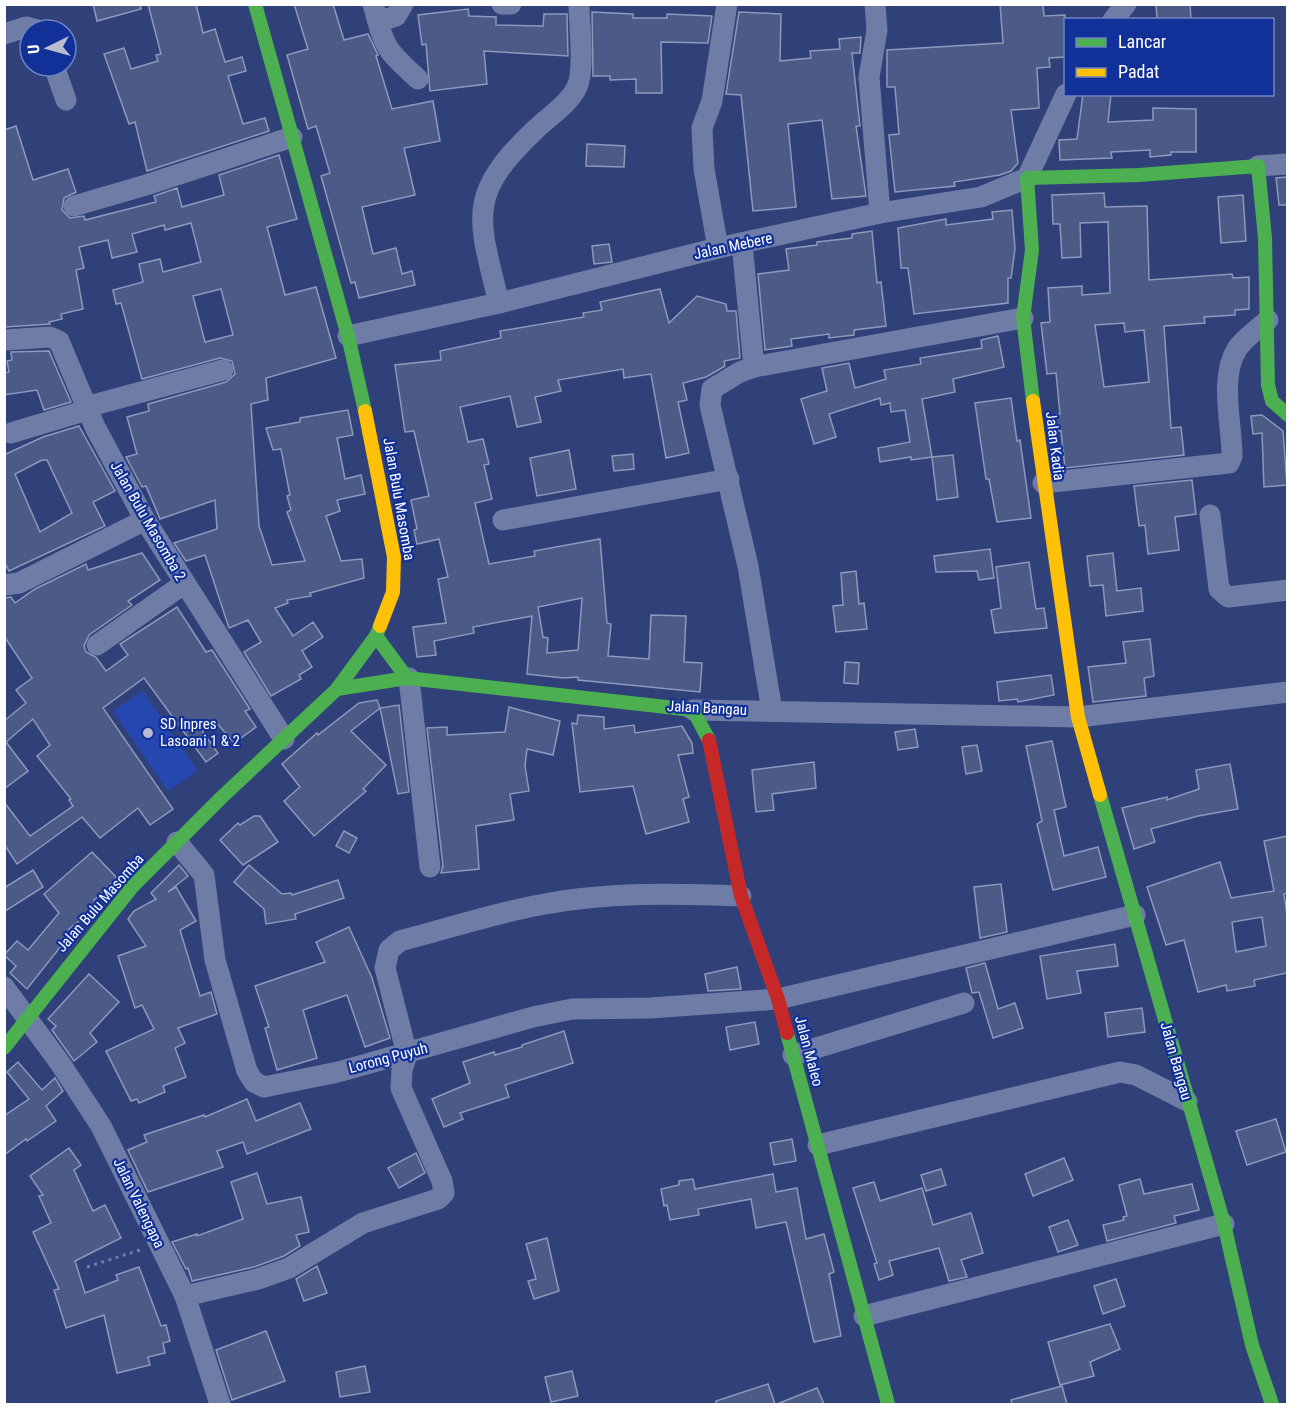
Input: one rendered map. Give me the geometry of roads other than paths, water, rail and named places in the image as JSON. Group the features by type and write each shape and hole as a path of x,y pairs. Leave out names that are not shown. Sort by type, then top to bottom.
{"street":[{"name":"Jalan Bulu Masomba","path":"4,1048 134,886 337,688 375,636 393,592 395,573 373,443 348,336 255,4"},
{"path":"403,4 396,16 375,13 388,51 418,79"},
{"path":"502,4 511,4"},
{"path":"500,303 484,242 482,210 487,190 494,174 507,156 569,97 577,86 579,4"},
{"path":"718,248 704,169 702,128 712,101 727,4"},
{"path":"875,4 877,30 869,77 880,213"},
{"path":"1115,18 1126,4"},
{"path":"58,78 66,100"},
{"path":"1065,96 1027,178 1139,175 1287,164"},
{"path":"74,206 292,137"},
{"path":"1258,166 1265,238 1269,396 1287,415"},
{"name":"Jalan Mebere","path":"348,336 500,303 718,248 880,213 981,197 1027,178"},
{"name":"Jalan Kadia","path":"1027,178 1032,250 1023,318 1043,483 1078,717"},
{"path":"742,244 754,367"},
{"path":"772,711 748,566 710,405 711,395 719,383 754,367 1023,318"},
{"path":"1043,483 1229,463 1232,456 1228,382 1231,363 1239,347 1268,320"},
{"name":"Jalan Bulu Masomba 2","path":"4,340 56,338 87,409 145,520 284,739"},
{"path":"11,433 223,370"},
{"path":"503,520 729,479"},
{"path":"1210,515 1219,589 1222,594 1228,597 1287,590"},
{"path":"4,585 19,583 145,520"},
{"path":"97,645 185,583"},
{"path":"375,636 408,678 430,867"},
{"name":"Jalan Bangau","path":"337,688 408,678 693,710 1078,717 1287,692"},
{"name":"Jalan Maleo","path":"693,710 710,741 741,896 778,999 888,1404"},
{"name":"Jalan Bangau","path":"1078,717 1224,1224 1252,1345 1272,1404"},
{"name":"Lorong Puyuh","path":"177,842 198,864 204,875 215,960 247,1071 254,1082 264,1087 407,1054 533,1017 572,1009 650,1008 778,999 1135,915"},
{"path":"185,1296 258,1279 289,1268 363,1223 442,1195 444,1190 442,1181 401,1088 402,1070 407,1054 385,968 389,950 400,941 538,905 586,898 691,894 741,896"},
{"name":"Jalan Valengapa","path":"4,987 101,1126 185,1296 220,1404"},
{"path":"793,1055 964,1003"},
{"path":"818,1145 1120,1072 1136,1075 1187,1101"},
{"path":"864,1316 1224,1224"}],"place":[{"name":"SD Inpres Lasoani 1 & 2","path":"148,733"}]}
